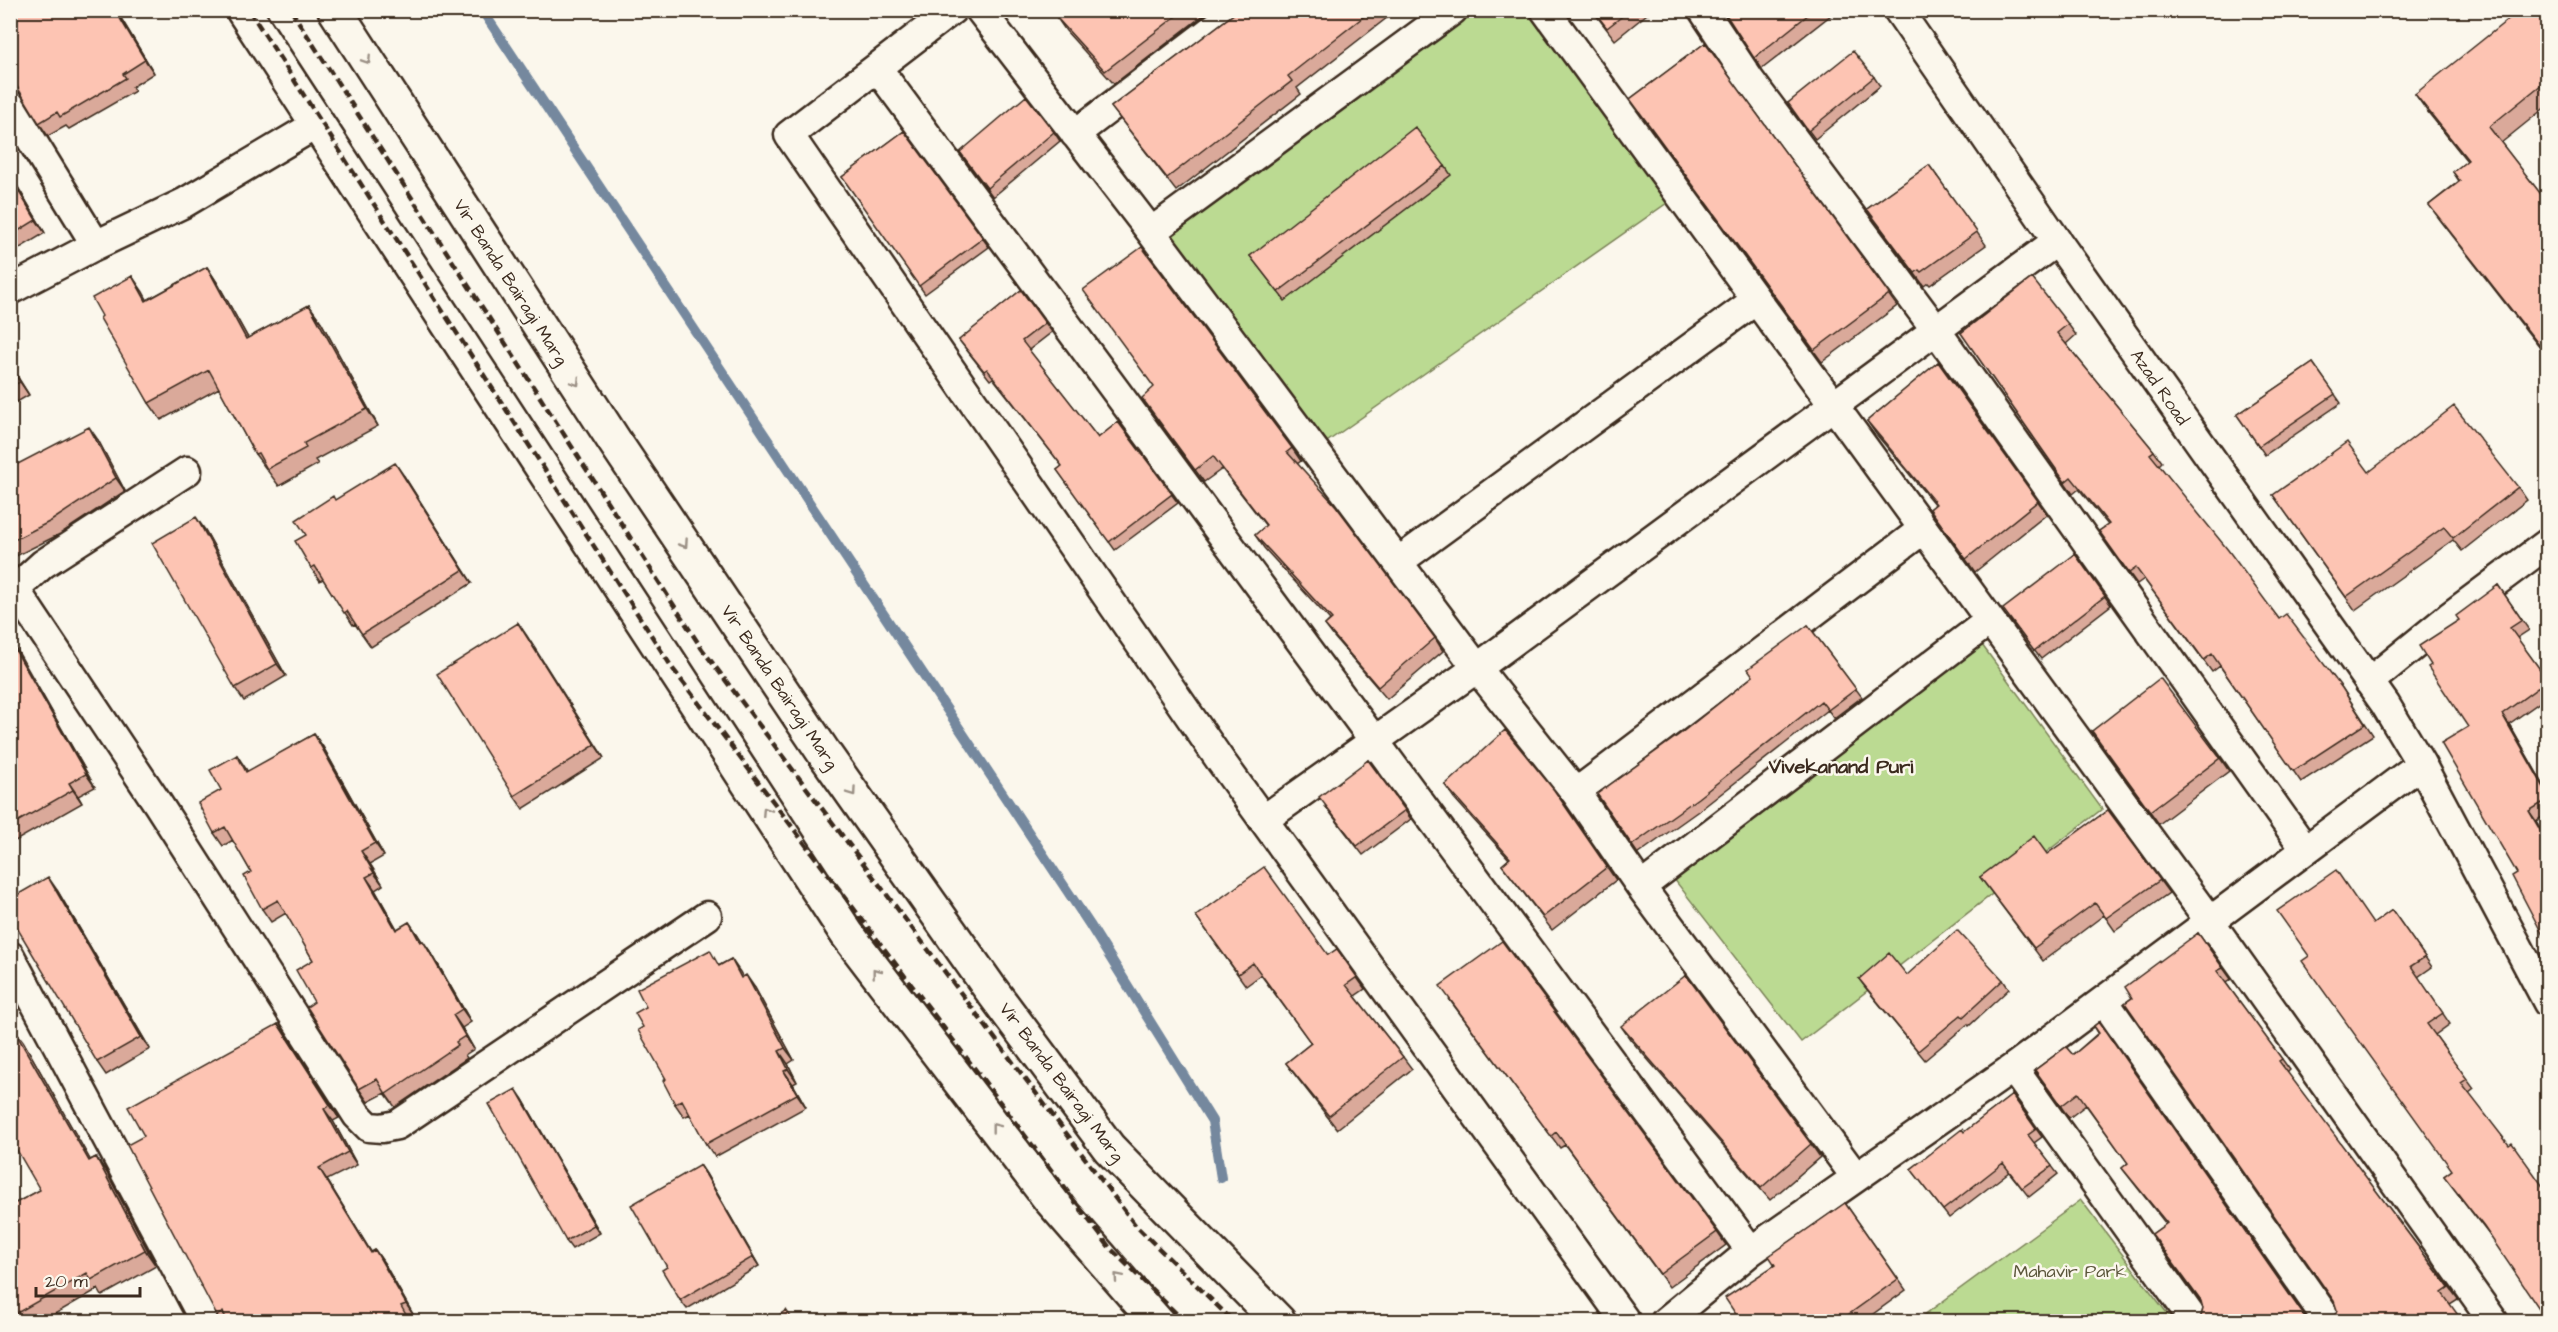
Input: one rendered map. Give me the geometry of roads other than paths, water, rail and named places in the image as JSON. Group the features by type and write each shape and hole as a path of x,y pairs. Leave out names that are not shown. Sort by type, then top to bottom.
{"main road":[{"path":"243,10 847,934 1049,1198 1157,1322"},
{"name":"Vir Banda Bairagi Marg","path":"335,10 615,442 826,756 989,987 1109,1148 1279,1322"}],"street":[{"path":"952,10 789,135 1263,820 1626,1322"},
{"path":"980,10 1151,232 1477,668 1576,793 1641,888 1855,1176"},
{"path":"1075,134 1238,10"},
{"path":"1151,232 1453,10"},
{"path":"1545,10 1835,405 1922,530 2211,923 2494,1322"},
{"path":"1703,10 1749,79 1936,330 2305,849"},
{"name":"Azad Road","path":"1898,10 2057,241 2369,682 2421,764 2547,1003"},
{"path":"878,69 1750,1251"},
{"path":"10,105 96,245"},
{"path":"10,290 194,197 317,124"},
{"path":"1263,820 1477,668 2057,241"},
{"path":"1398,562 1756,300"},
{"path":"187,471 43,564 13,592 158,804 357,1115 369,1127 382,1128 398,1125 707,916"},
{"path":"1576,793 1922,530"},
{"path":"2369,682 2449,616 2547,543"},
{"path":"1641,888 1989,621"},
{"path":"1665,1322 1750,1251 2013,1068 2211,923 2305,849 2421,764"},
{"path":"10,956 205,1322"},
{"path":"2104,1000 2329,1322"},
{"path":"2013,1068 2195,1322"}],"waterway":[{"path":"482,10 1090,925 1212,1121 1221,1178"}],"railway":[{"path":"249,10 673,669 1110,1248 1185,1322"},
{"path":"291,10 702,649 1136,1226 1234,1322"}],"district":[{"name":"Vivekanand Puri","path":"1841,766"}],"park label":[{"name":"Mahavir Park","path":"2070,1271"}]}
